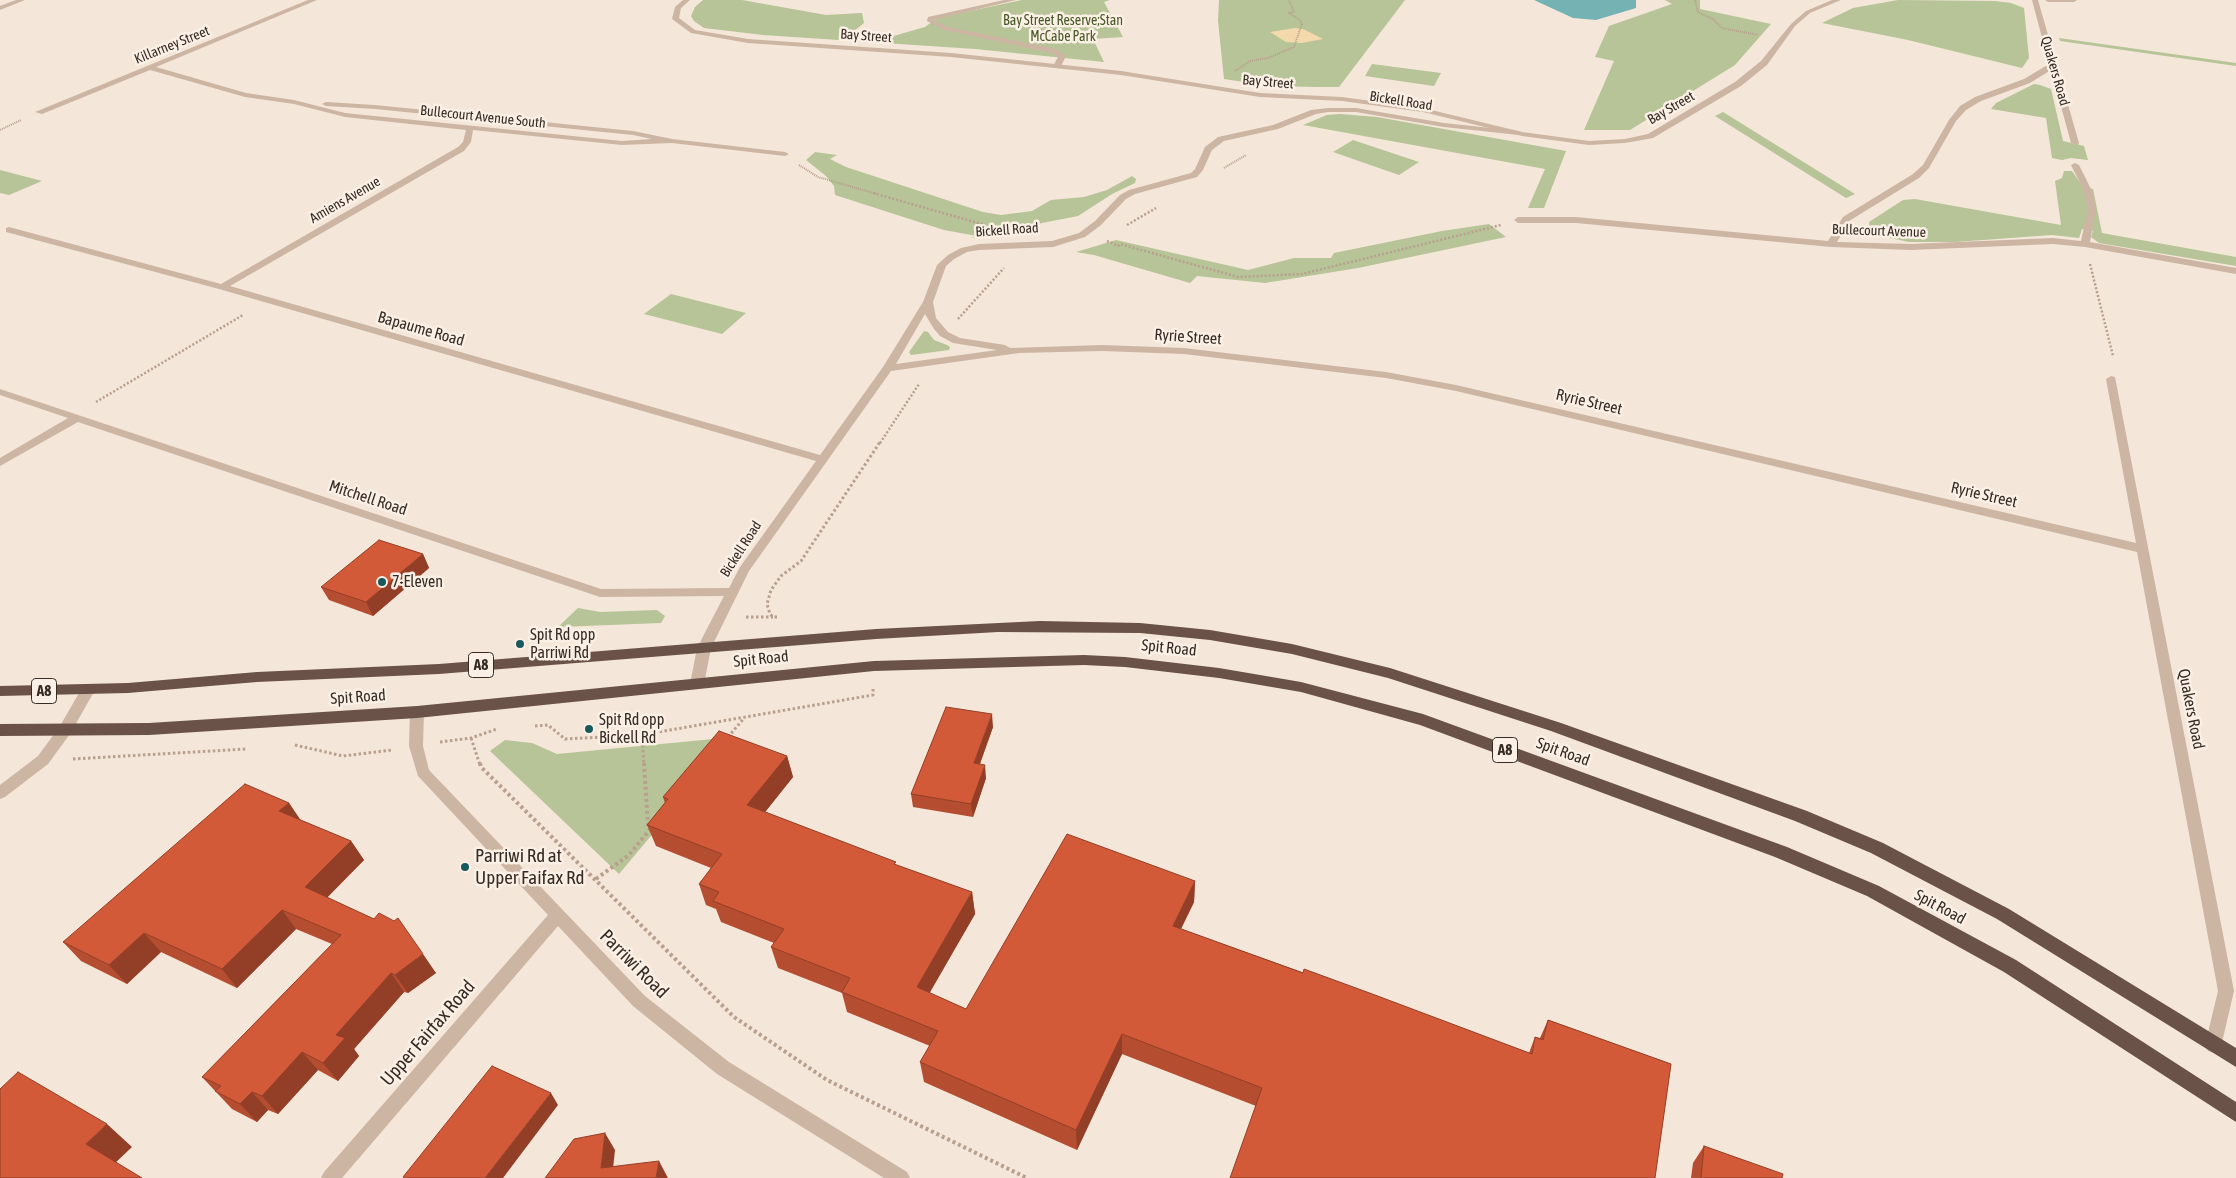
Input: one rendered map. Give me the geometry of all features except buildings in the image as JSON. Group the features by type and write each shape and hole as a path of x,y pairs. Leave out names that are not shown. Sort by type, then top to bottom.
{"highway":[{"name":"Spit Road","path":"0,692 88,690 257,677 439,668 876,634 998,627 1083,626 1140,628 1210,635 1292,649 1390,673 1556,727 1801,816 1877,848 2004,914 2236,1058"},
{"name":"Spit Road","path":"0,730 149,729 417,712 874,666 1084,660 1125,662 1219,673 1301,688 1423,720 1781,852 1873,892 2010,966 2236,1113"}],"street":[{"path":"0,8 22,0"},
{"name":"Killarney Street","path":"40,112 314,0"},
{"name":"Bay Street","path":"687,0 678,7 675,19 694,32 748,41 892,50 1057,66 1121,73 1260,95 1342,99 1430,112 1522,134 1589,143 1626,141 1650,136 1738,84 1764,63 1793,25 1808,12 1838,0"},
{"path":"1013,0 930,18 930,22 946,30 1054,51 1062,56 1057,66"},
{"name":"Quakers Road","path":"2035,0 2075,142"},
{"path":"2048,0 2074,0"},
{"path":"1831,244 1846,219 1916,176 1926,166 1953,120 1963,108 1978,99 2028,80 2053,65"},
{"name":"Bullecourt Avenue South","path":"149,67 245,95 294,102 375,107 633,133 672,141 785,154"},
{"name":"Bullecourt Avenue South","path":"294,102 345,115 470,128 622,143 672,141"},
{"name":"Bickell Road","path":"697,684 704,648 744,570 888,368 928,302 942,265 958,254 979,247 1053,244 1082,235 1098,223 1123,197 1132,192 1194,175 1199,170 1208,149 1221,139 1274,127 1314,112 1356,110 1444,125 1522,134"},
{"name":"Amiens Avenue","path":"222,288 461,149 467,142 470,128"},
{"path":"2075,165 2088,191 2092,209 2085,244"},
{"name":"Bullecourt Avenue","path":"1518,220 1576,220 1831,244 1940,247 2053,241 2085,244 2236,272"},
{"name":"Bapaume Road","path":"9,230 222,288 824,460"},
{"name":"Ryrie Street","path":"928,302 931,318 936,327 957,341 1019,350"},
{"name":"Ryrie Street","path":"888,368 1019,350 1102,348 1184,352 1386,375 1456,388 2143,549"},
{"name":"Quakers Road","path":"2111,379 2226,991 2214,1045"},
{"name":"Mitchell Road","path":"0,392 600,593 733,592"},
{"path":"0,463 76,418"},
{"path":"0,793 43,760 65,730 88,690"},
{"name":"Parriwi Road","path":"417,712 416,746 423,772 639,1001 723,1068 900,1178"},
{"name":"Upper Fairfax Road","path":"330,1178 558,915"}],"path":[{"path":"1234,72 1250,61 1268,58 1294,48 1299,28 1302,24 1300,20 1288,13 1294,12 1289,0"},
{"path":"1695,0 1698,12 1714,20 1722,28 1765,37"},
{"path":"785,154 818,177 986,225"},
{"path":"1103,239 1118,246 1120,244 1238,277 1302,274 1518,220"},
{"path":"2085,244 2113,356"},
{"path":"108,394 232,321"},
{"path":"783,617 773,617 767,604 771,590 781,576 801,561 920,384"},
{"path":"530,726 548,725 566,739 642,735 872,695 873,685"},
{"path":"722,745 746,716"},
{"path":"288,743 343,756 471,738 502,727"},
{"path":"642,735 649,832"},
{"path":"471,738 481,767 734,1017 827,1080 1027,1178"},
{"path":"596,879 628,855 655,824"}],"green space":[{"name":"Bay Street Reserve;Stan McCabe Park","path":"703,0 742,0 826,15 862,13 864,23 854,31 890,37 925,27 937,18 1022,0 1110,0 1104,2 1123,37 1093,39 1104,62 975,49 763,35 704,28 694,21 691,16 695,7"},
{"path":"1219,0 1405,0 1339,87 1318,87 1270,86 1224,79 1218,21"},
{"path":"1665,0 1700,0 1700,9 1771,24 1735,65 1630,130 1584,130 1614,61 1595,57 1609,26 1672,4"},
{"path":"1898,0 1995,1 2011,3 2024,8 2029,58 2022,68 1908,40 1822,23 1853,8"},
{"path":"2059,38 2236,63 2236,66 2060,41"},
{"path":"1372,64 1441,73 1434,86 1365,76"},
{"path":"2034,84 2051,89 2063,141 2084,146 2088,160 2052,158 2046,118 1991,109 1996,103"},
{"path":"1723,112 1855,194 1846,198 1715,116"},
{"path":"1340,114 1377,117 1566,151 1544,208 1528,208 1545,169 1303,125 1327,115"},
{"path":"1353,140 1419,162 1399,175 1333,152"},
{"path":"815,152 837,155 830,159 846,167 983,212 1001,215 1032,211 1051,200 1084,197 1107,190 1132,176 1136,179 1135,183 1112,194 1078,216 1042,223 1006,234 970,238 977,236 944,230 835,195 834,186 826,176 806,160"},
{"path":"0,170 42,181 9,195 0,193"},
{"path":"2064,171 2072,171 2083,187 2093,189 2102,233 2236,257 2236,266 2099,243 2091,237 2093,231 2082,229 2079,238 2052,235 1955,242 1909,242 1881,236 1870,230 1869,222 1903,200 1915,199 2061,225 2055,181 2062,178"},
{"path":"1489,224 1506,237 1358,268 1265,283 1197,276 1190,283 1094,255 1076,252 1116,240 1248,270 1294,258 1331,258 1334,253 1442,231"},
{"path":"671,294 746,313 722,334 644,314"},
{"path":"924,331 928,332 934,340 950,347 949,350 911,355 909,352"},
{"path":"578,608 600,612 657,610 665,616 661,623 558,627"},
{"path":"734,737 619,874 490,751 505,740 532,743 557,754"}],"sand":[{"path":"1295,28 1303,29 1323,39 1302,43 1286,42 1270,32"}],"water":[{"path":"1534,0 1636,0 1636,8 1596,20 1573,18"}],"place":[{"name":"7-Eleven","path":"382,582"},
{"name":"Spit Rd opp Parriwi Rd","path":"520,644"},
{"name":"Spit Rd opp Bickell Rd","path":"589,729"},
{"name":"Parriwi Rd at Upper Faifax Rd","path":"465,867"}]}
